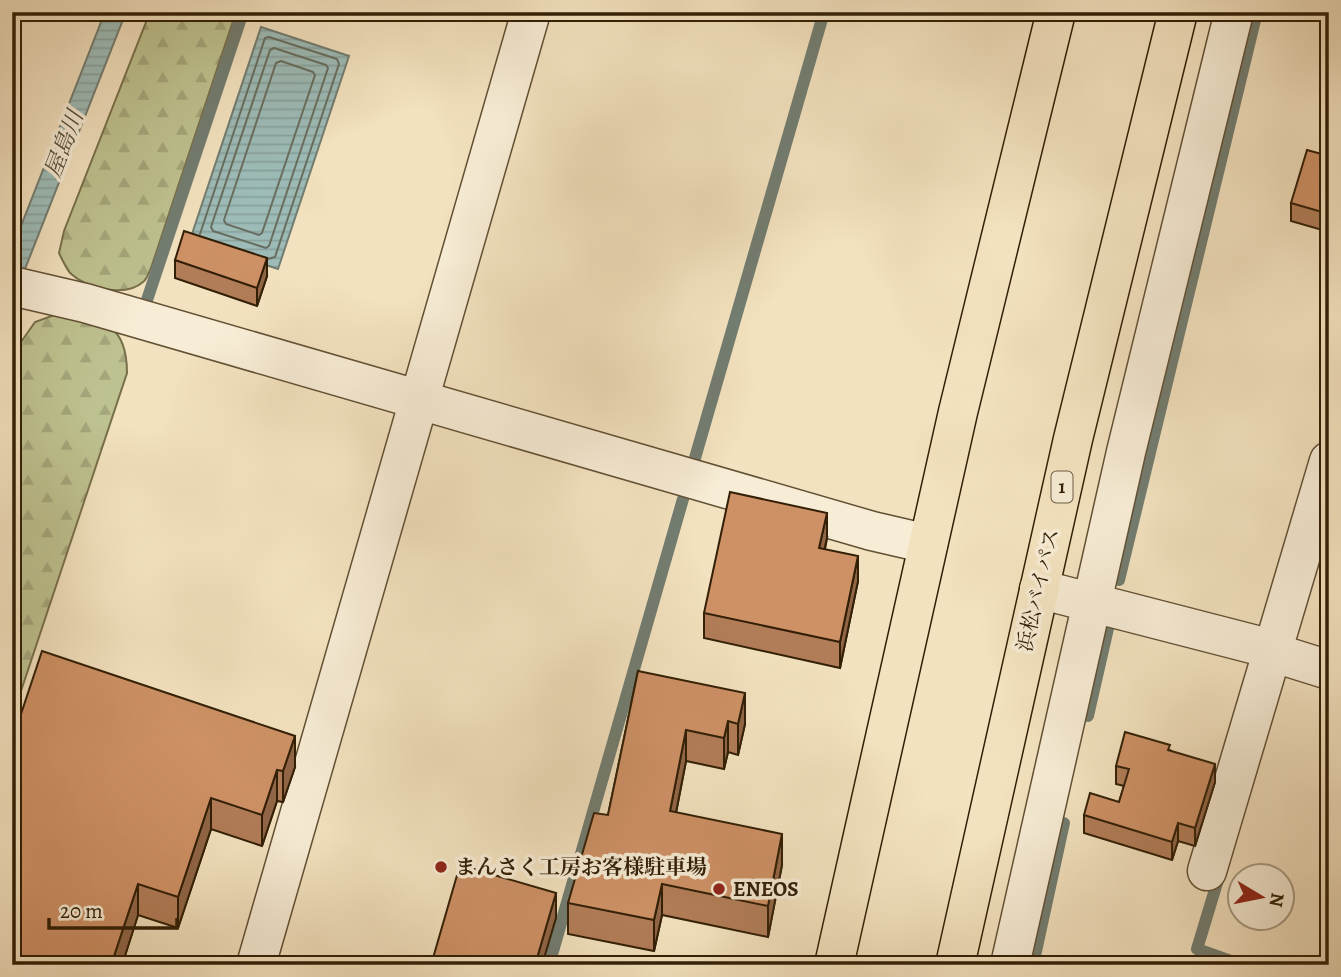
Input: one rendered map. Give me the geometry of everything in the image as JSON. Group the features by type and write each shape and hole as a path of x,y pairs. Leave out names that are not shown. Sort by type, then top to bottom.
{"highway":[{"path":"834,965 928,544 1056,12"},
{"name":"浜松バイパス","path":"955,965 1039,589 1178,12"}],"street":[{"path":"256,965 531,12"},
{"path":"1010,965 1091,602 1173,254 1234,12"},
{"path":"24,289 85,303 872,531 928,544"},
{"path":"1207,871 1329,461"},
{"path":"1039,589 1272,651 1329,670"}],"green space":[{"path":"150,12 236,12 148,275 135,287 106,289 86,283 70,273 59,253 64,231"},
{"path":"57,314 86,318 108,326 122,343 127,373 12,718 12,363 19,345 35,322"}],"water":[{"name":"屋島川","path":"105,12 126,12 12,302 12,249"},
{"path":"261,27 349,56 278,269 190,240"}],"building":[{"path":"1307,150 1329,156 1329,214 1291,203"},
{"path":"184,231 267,258 257,288 175,260"},
{"path":"730,492 827,513 819,548 858,556 840,642 704,613"},
{"path":"42,651 295,736 283,771 277,770 262,815 211,798 178,897 138,884 111,965 12,965 12,741"},
{"path":"638,671 745,693 738,724 728,721 724,738 686,730 670,811 782,834 768,906 662,884 654,920 568,903 594,813 608,815"},
{"path":"1125,732 1170,745 1168,750 1215,764 1195,828 1178,823 1172,842 1084,815 1090,793 1119,802 1129,769 1116,766"},
{"path":"460,865 556,893 535,965 431,965"},
{"path":"1206,957 1227,965 1203,965"}],"waterway":[{"path":"146,303 243,12"},
{"path":"693,465 824,12"},
{"path":"1119,580 1257,12"},
{"path":"549,965 683,499"},
{"path":"1088,716 1109,624"},
{"path":"1033,965 1064,823"},
{"path":"1220,873 1197,949 1242,965"}],"place":[{"name":"まんさく工房お客様駐車場","path":"441,867"},
{"name":"ENEOS","path":"719,889"}]}
